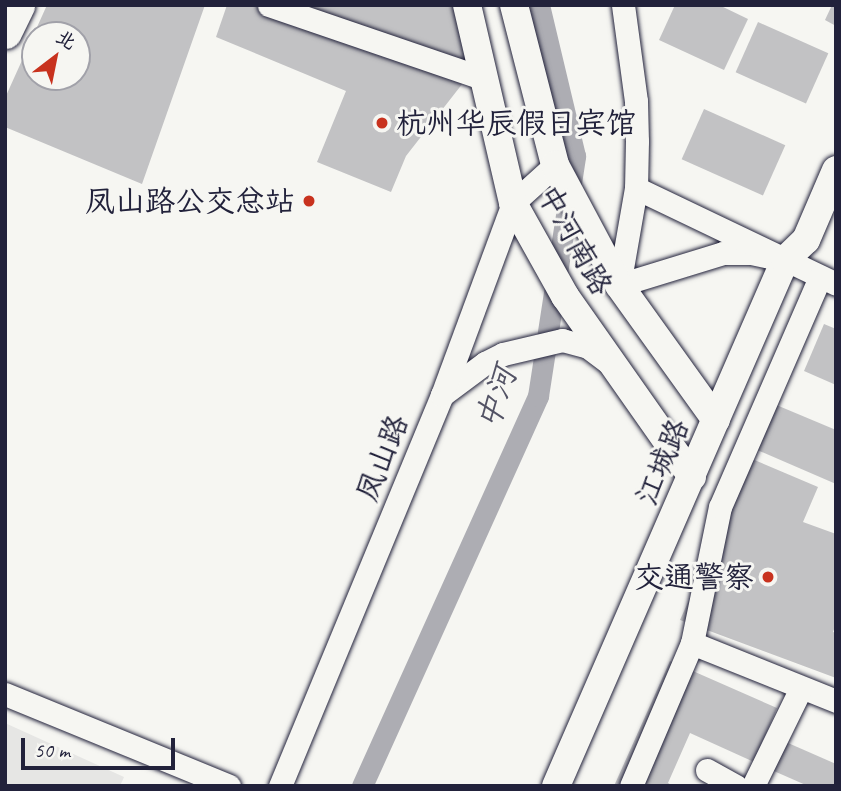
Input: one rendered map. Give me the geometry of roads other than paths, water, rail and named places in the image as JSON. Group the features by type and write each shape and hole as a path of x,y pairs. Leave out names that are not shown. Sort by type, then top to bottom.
{"highway":[{"path":"5,32 18,5"}],"main road":[{"name":"中河南路","path":"467,5 513,203 565,296 692,477"},
{"name":"中河南路","path":"514,5 558,171 619,285 716,420"},
{"name":"江城路","path":"556,786 785,260 806,240 836,170"}],"street":[{"path":"269,5 485,79"},
{"path":"624,5 636,101 636,188 619,285 723,253 751,253 785,260"},
{"name":"凤山路","path":"280,786 442,395 513,203 558,171"},
{"path":"631,786 692,643 720,507 828,281 636,188"},
{"path":"442,395 485,363 525,348 562,340 588,347 617,368"},
{"path":"692,643 836,701"},
{"path":"753,786 801,688"},
{"path":"5,694 229,786"},
{"path":"707,770 736,786"}],"waterway":[{"name":"中河","path":"362,786 538,396 575,156 539,5"}],"place":[{"name":"杭州华辰假日宾馆","path":"382,123"},
{"name":"凤山路公交总站","path":"309,201"},
{"name":"交通警察","path":"768,577"}]}
